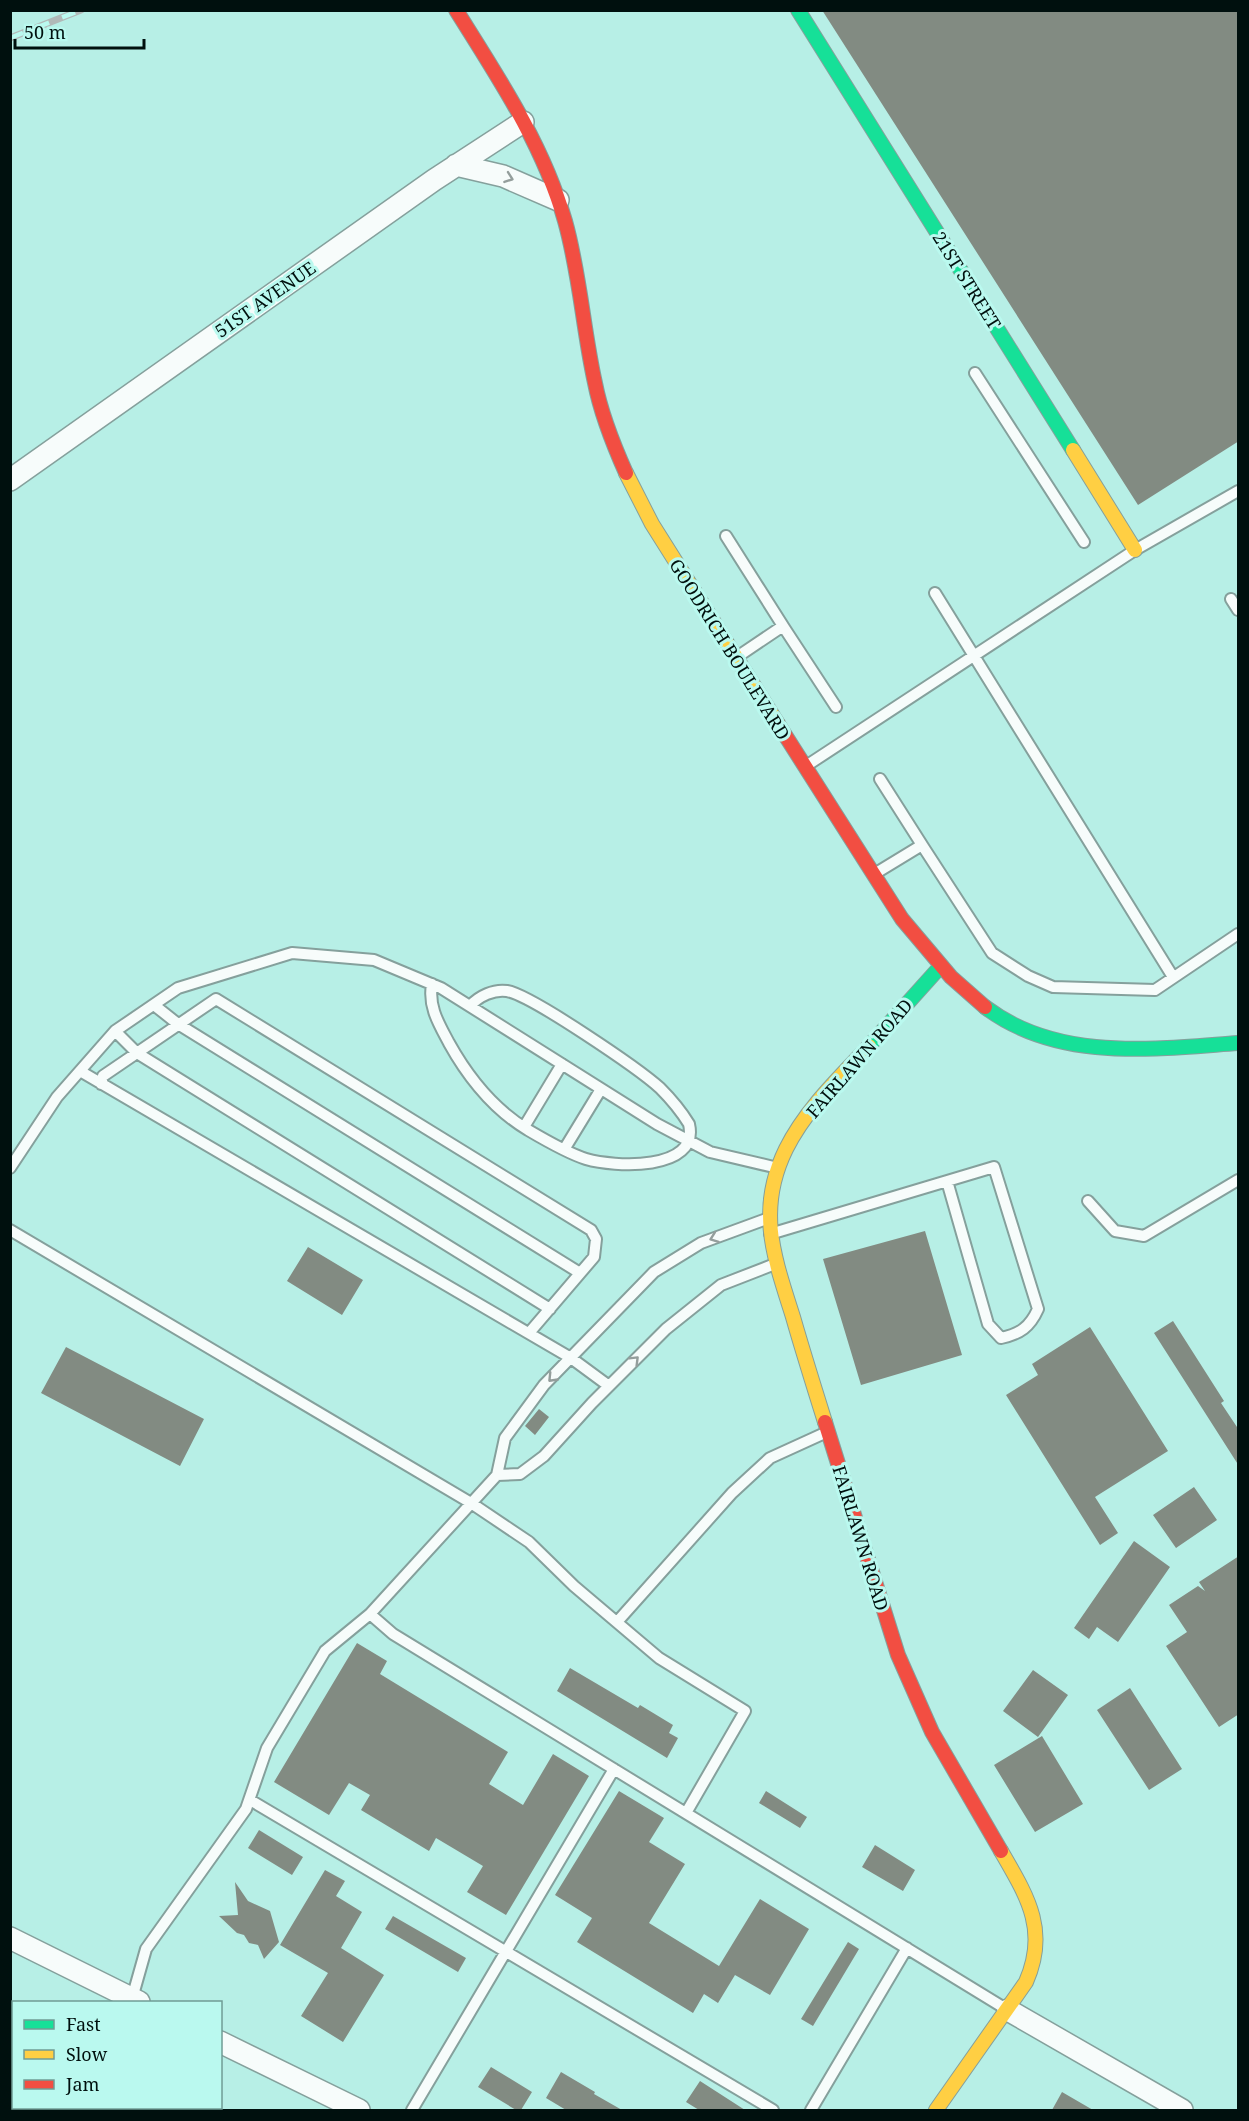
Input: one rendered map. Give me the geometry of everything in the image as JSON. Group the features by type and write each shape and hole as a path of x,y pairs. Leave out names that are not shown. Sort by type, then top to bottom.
{"street":[{"name":"GOODRICH BOULEVARD","path":"456,10 523,122 558,200 575,259 595,384 614,448 652,524 902,919 940,967 993,1013 1030,1033 1071,1043 1113,1049 1239,1043"},
{"name":"21ST STREET","path":"798,10 1136,550"},
{"name":"51ST AVENUE","path":"10,480 456,165 523,122"},
{"path":"456,165 503,176 558,200"},
{"name":"FAIRLAWN ROAD","path":"936,2110 1026,1983 1035,1962 1038,1940 1028,1897 932,1732 913,1694 884,1614 830,1431 776,1263 769,1218 772,1188 778,1168 797,1131 821,1097 940,967"},
{"path":"10,1938 134,2001"},
{"path":"1008,2010 1182,2110"},
{"path":"222,2043 359,2110"}],"lane":[{"path":"975,373 1084,542"},
{"path":"805,767 1136,550 1239,491"},
{"path":"726,537 836,707"},
{"path":"935,593 1173,977"},
{"path":"1231,599 1239,610"},
{"path":"736,658 783,626"},
{"path":"880,778 992,953 1028,976 1053,987 1155,990 1239,934"},
{"path":"873,875 922,845"},
{"path":"10,1168 57,1096 115,1031 178,988 292,953 374,960 432,984 688,1141 710,1152 778,1168"},
{"path":"203,980 216,999 591,1230 596,1239 597,1249 594,1257 529,1333"},
{"path":"432,984 433,1012 460,1063 489,1101 524,1127 585,1159 622,1163 655,1163 679,1153 688,1141 689,1124 659,1088 630,1065 536,1004 509,991 496,991 479,998 470,1006"},
{"path":"101,1084 103,1076 216,999"},
{"path":"154,1005 178,1024 580,1273"},
{"path":"115,1031 137,1053 550,1309"},
{"path":"524,1127 562,1064"},
{"path":"80,1071 571,1358 609,1386"},
{"path":"565,1148 601,1089"},
{"path":"770,1234 947,1180 994,1167 1038,1309 1031,1324 1014,1335 1001,1338 988,1324 947,1180"},
{"path":"1088,1201 1115,1231 1144,1236 1239,1180"},
{"path":"134,2001 146,1949 246,1809 267,1748 325,1651 369,1614 497,1475 505,1438 544,1385 654,1272 701,1243 769,1218"},
{"path":"10,1230 471,1503 529,1542 574,1586 659,1658 745,1711 686,1813"},
{"path":"497,1475 520,1474 544,1456 666,1329 722,1286 776,1263"},
{"path":"617,1622 732,1493 770,1458 830,1431"},
{"path":"369,1614 393,1634 1008,2010"},
{"path":"412,2110 614,1769"},
{"path":"250,1800 774,2110"},
{"path":"811,2110 907,1948"}],"shaded area":[{"path":"11,11 1238,11 1238,2110 11,2110"}],"building":[{"path":"822,10 1239,10 1239,441 1138,505"},
{"path":"925,1231 962,1355 861,1385 823,1259"},
{"path":"308,1247 363,1280 342,1315 287,1281"},
{"path":"1173,1321 1224,1401 1221,1403 1239,1430 1239,1466 1154,1333"},
{"path":"1090,1327 1168,1451 1095,1497 1118,1533 1100,1545 1006,1395 1038,1375 1032,1364"},
{"path":"66,1347 204,1419 180,1466 41,1393"},
{"path":"539,1409 549,1417 535,1435 525,1426"},
{"path":"1194,1487 1217,1520 1176,1548 1153,1515"},
{"path":"1134,1541 1170,1567 1118,1642 1097,1627 1089,1639 1074,1628"},
{"path":"1239,1556 1239,1714 1219,1727 1166,1646 1187,1632 1169,1605 1198,1586 1205,1591 1199,1582"},
{"path":"357,1643 387,1661 380,1674 508,1752 489,1784 523,1805 553,1754 589,1776 506,1915 467,1892 483,1866 436,1838 429,1851 361,1810 370,1795 349,1783 329,1815 274,1782"},
{"path":"570,1668 638,1708 640,1705 673,1725 669,1733 678,1738 667,1758 557,1691"},
{"path":"1033,1670 1068,1695 1038,1737 1003,1711"},
{"path":"1130,1688 1182,1769 1149,1790 1097,1710"},
{"path":"1042,1736 1083,1804 1035,1832 994,1765"},
{"path":"619,1791 664,1818 649,1842 685,1864 649,1923 719,1966 760,1899 809,1929 770,1995 735,1975 718,2003 704,1994 693,2013 577,1942 592,1918 555,1895"},
{"path":"766,1791 807,1817 800,1828 759,1803"},
{"path":"259,1830 303,1857 292,1875 248,1848"},
{"path":"875,1845 915,1870 903,1891 862,1867"},
{"path":"325,1870 345,1881 336,1896 362,1912 341,1948 384,1975 343,2042 301,2016 328,1973 280,1945"},
{"path":"235,1882 248,1901 270,1911 279,1942 264,1959 258,1945 249,1943 244,1935 237,1933 219,1916 238,1915"},
{"path":"393,1916 466,1958 458,1972 385,1929"},
{"path":"848,1942 859,1949 813,2026 801,2019"},
{"path":"491,2067 532,2092 521,2110 516,2110 478,2087"},
{"path":"561,2072 622,2110 566,2110 546,2098"},
{"path":"700,2081 745,2110 699,2110 686,2102"},
{"path":"1062,2092 1093,2110 1052,2110"}],"railway":[{"path":"10,38 81,10"}],"traffic: fast":[{"path":"798,10 1073,450"},
{"path":"869,1046 940,967"},
{"path":"985,1007 1013,1025 1043,1037 1075,1044 1140,1049 1238,1043"}],"traffic: slow":[{"path":"1073,450 1135,550"},
{"path":"626,473 652,524 778,724"},
{"path":"825,1422 775,1254 770,1213 772,1193 777,1171 794,1134 824,1094 869,1046"},
{"path":"936,2110 1026,1982 1033,1963 1035,1930 1032,1914 1019,1883 1001,1851"}],"traffic: jam":[{"path":"456,10 518,112 545,165 556,193 574,261 598,395 608,429 626,473"},
{"path":"778,724 902,919 951,977 985,1007"},
{"path":"825,1422 898,1655 932,1732 1001,1851"}]}
